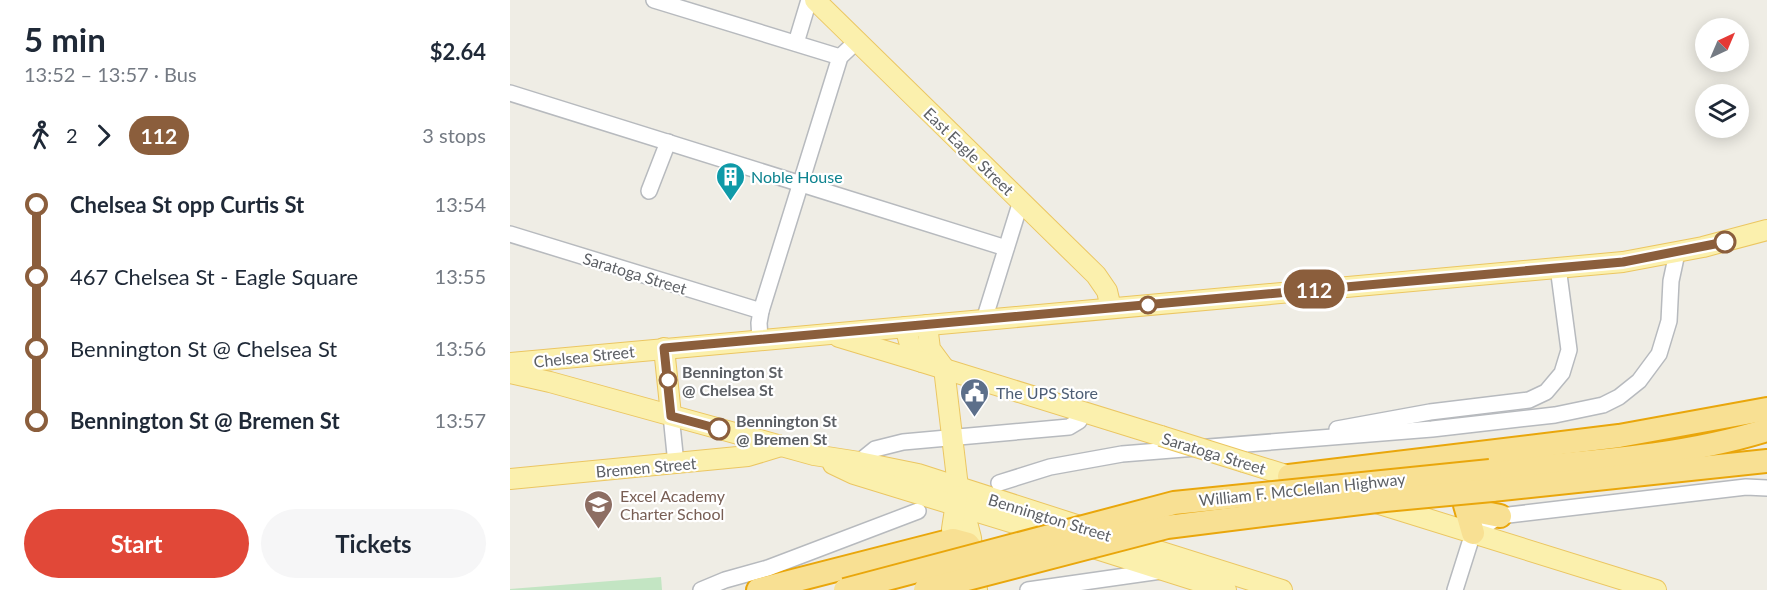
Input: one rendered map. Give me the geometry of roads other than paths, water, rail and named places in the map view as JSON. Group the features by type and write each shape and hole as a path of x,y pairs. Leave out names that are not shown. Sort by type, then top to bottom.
{"highway":[{"path":"1288,476 1490,471 1629,434 1767,410"},
{"name":"William F. McClellan Highway","path":"845,590 1174,503 1665,453 1718,443 1767,430"},
{"name":"William F. McClellan Highway","path":"925,590 1167,527 1385,500 1490,471 1767,461"},
{"path":"1473,533 1462,486 1465,470 1490,471"},
{"path":"1462,486 1468,499 1480,512 1500,516"},
{"path":"759,584 925,547 963,545"},
{"path":"925,547 937,558 945,590"}],"main road":[{"name":"East Eagle Street","path":"816,0 1100,280 1107,291 1111,308"},
{"name":"Chelsea Street","path":"510,363 1623,262 1677,253 1767,232"},
{"path":"927,325 930,349 944,368 963,545 958,590"},
{"path":"905,327 912,348 922,362"},
{"name":"Saratoga Street","path":"828,333 1656,590"},
{"path":"664,348 671,416"},
{"name":"Bennington Street","path":"510,373 814,455 918,474 959,500 1226,590"},
{"name":"Bremen Street","path":"510,479 748,456 781,446"},
{"name":"Bennington Street","path":"814,455 854,474 959,500 1282,590"},
{"path":"963,545 977,590"}],"street":[{"path":"654,0 840,57"},
{"path":"796,43 808,0"},
{"path":"760,339 761,311 840,57 857,41"},
{"path":"510,93 1006,248"},
{"path":"650,191 668,142"},
{"path":"984,320 1021,201"},
{"name":"Saratoga Street","path":"510,234 761,311"},
{"path":"999,483 1050,466 1103,457 1493,422 1575,412 1611,402 1644,376 1663,345 1669,321 1671,287 1677,253"},
{"path":"1293,439 1409,415 1529,400 1542,394 1559,377 1569,351 1558,267"},
{"path":"860,462 875,449 887,445 951,437 1064,428 1076,423 1084,412"},
{"path":"671,416 676,464"},
{"path":"1455,590 1473,533 1500,516 1746,487 1767,488"},
{"path":"722,590 759,584 918,511"},
{"path":"1028,590 1167,570"},
{"path":"701,590 725,580 759,584"}],"place":[{"name":"Noble House","path":"730,202"},
{"name":"Bennington St @ Chelsea St","path":"668,380"},
{"name":"The UPS Store","path":"975,418"},
{"name":"Bennington St @ Bremen St","path":"719,429"},
{"name":"Excel Academy Charter School","path":"599,530"}]}
